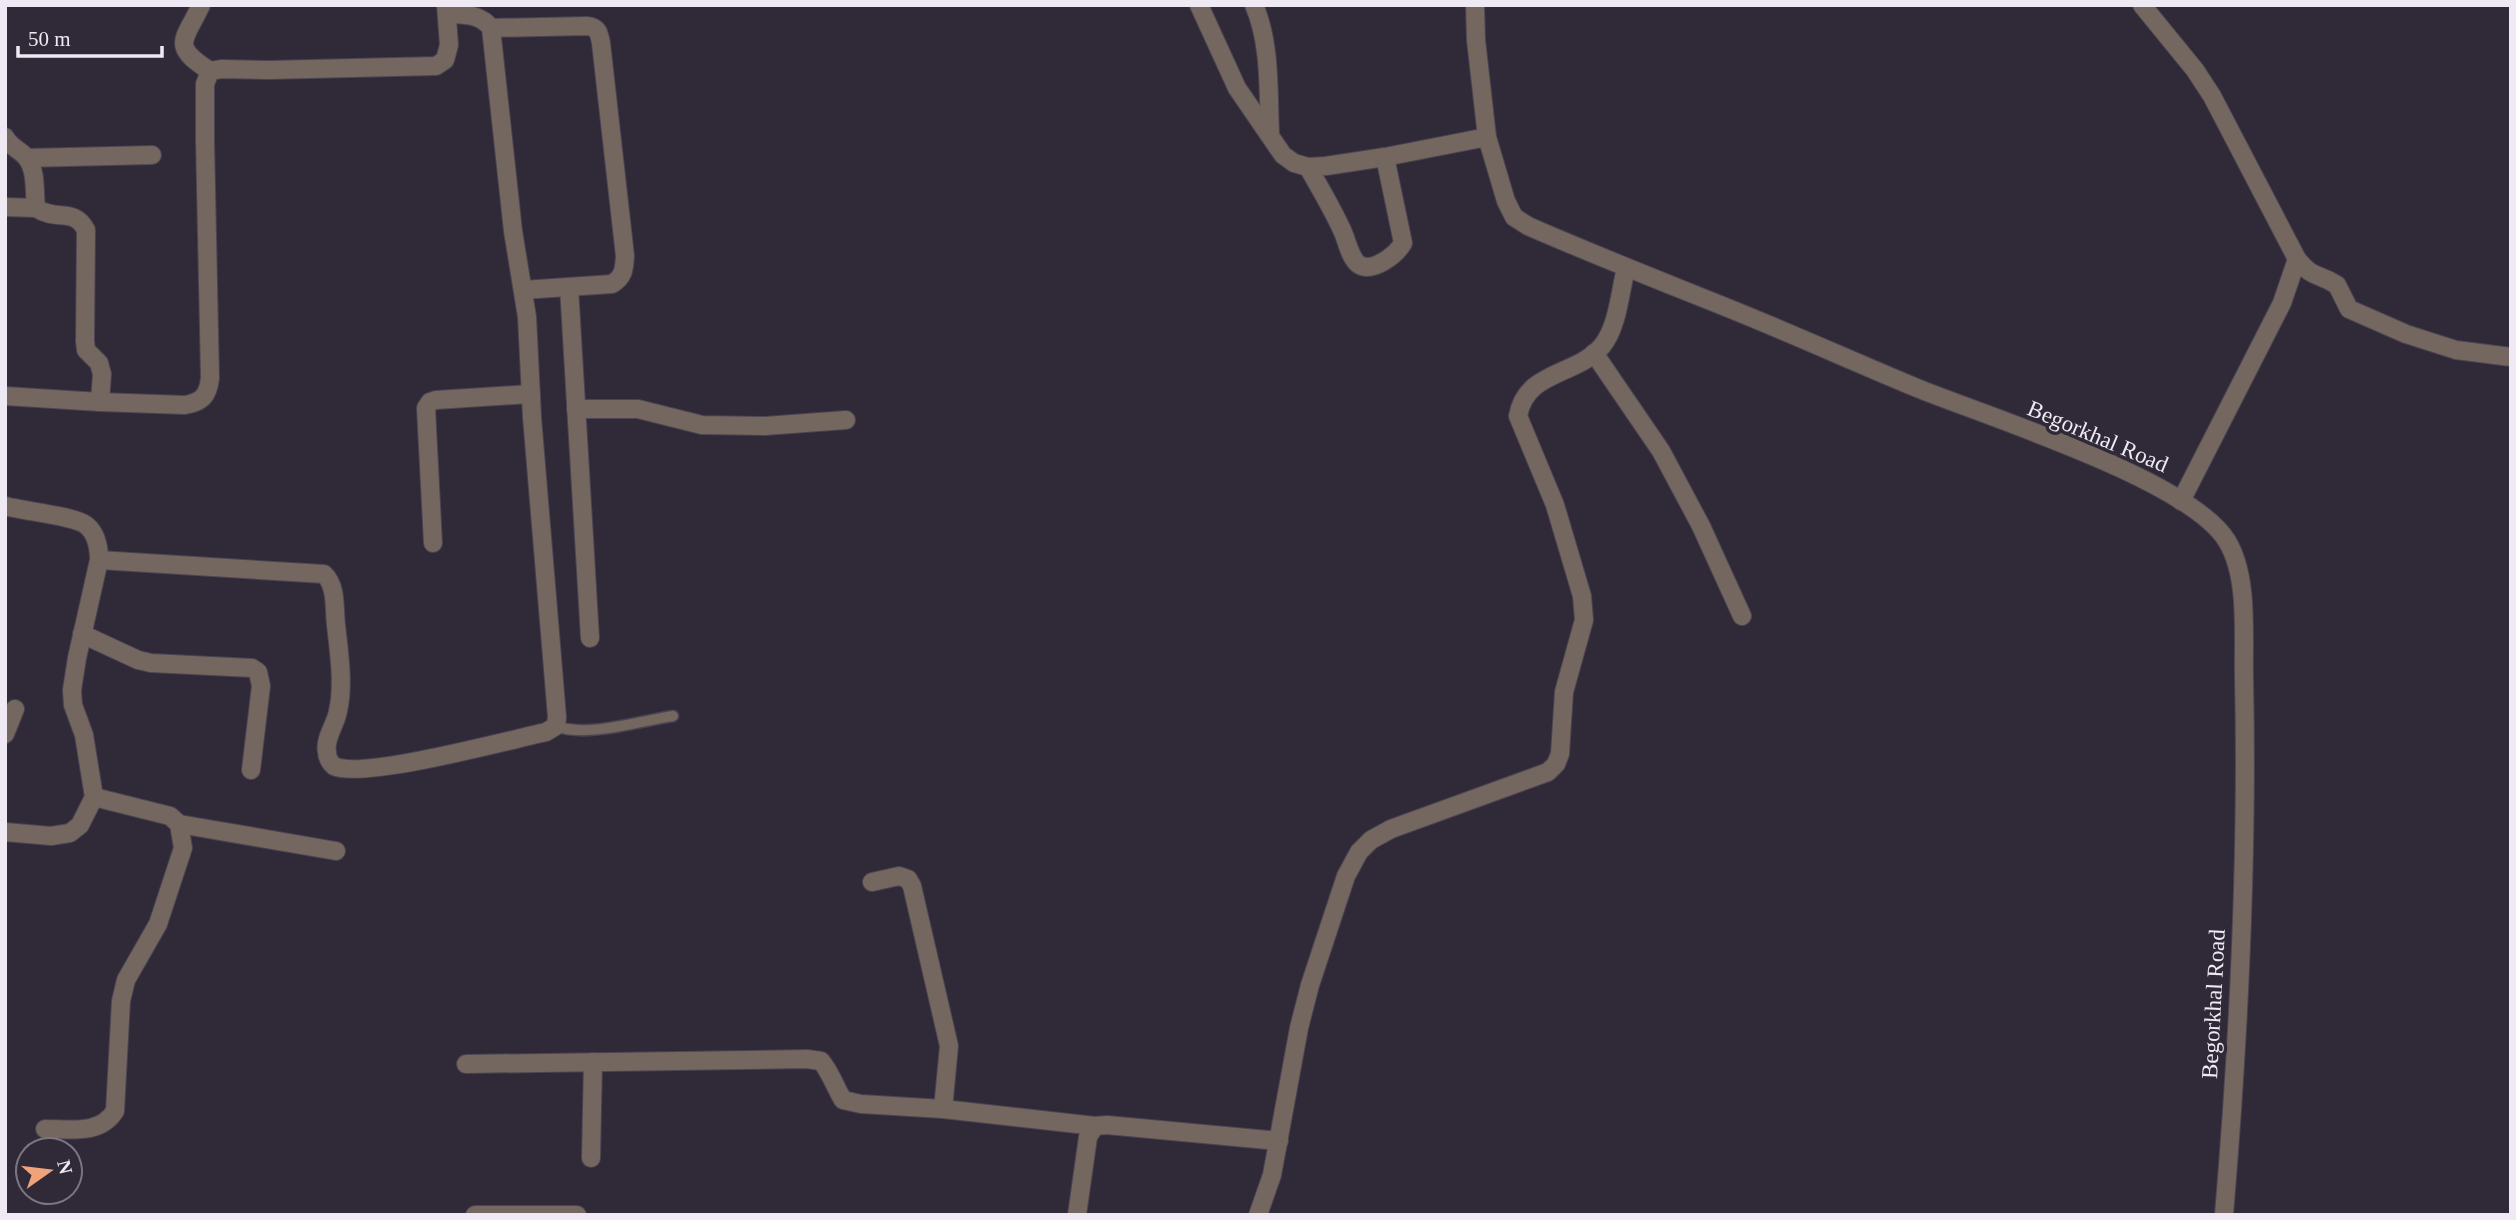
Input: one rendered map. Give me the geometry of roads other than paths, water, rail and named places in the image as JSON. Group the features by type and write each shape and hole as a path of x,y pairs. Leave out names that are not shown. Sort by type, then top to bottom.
{"street":[{"path":"99,560 324,574 332,585 337,640 340,697 338,712 326,747 329,761 335,766 365,769 394,765 545,732 556,726 527,317 513,231 491,28 485,19 446,9 449,45 445,60 436,66 210,71 190,59 183,47 185,32 201,5"},
{"path":"1199,5 1227,70 1241,95 1283,155 1294,163 1308,167 1385,157 1487,137"},
{"path":"1254,5 1260,19 1267,66 1270,136"},
{"name":"Begorkhal Road","path":"1475,5 1476,40 1487,137 1506,201 1514,216 1528,226 2118,468 2181,501 2214,526 2227,540 2237,562 2242,597 2244,856 2237,1036 2224,1215"},
{"path":"2142,5 2195,70 2212,96 2297,259 2313,276 2337,285 2345,304 2357,314 2456,350 2511,357"},
{"path":"491,28 587,26 598,32 625,256 624,272 620,279 612,284 523,290"},
{"path":"5,396 185,405 198,403 208,393 205,84 210,71"},
{"path":"6,142 27,158 34,174 36,208"},
{"path":"27,158 152,155"},
{"path":"1308,167 1342,229 1354,260 1361,266 1370,267 1398,252 1403,243 1385,157"},
{"path":"5,207 36,208 47,215 74,217 81,221 86,230 85,341 86,350 99,363 102,374 100,402"},
{"path":"2181,501 2281,303 2297,259"},
{"path":"1258,1215 1272,1174 1298,1028 1346,876 1359,852 1371,840 1391,829 1548,772 1556,764 1560,754 1564,692 1584,620 1582,596 1555,505 1518,416 1520,404 1532,387 1594,354 1603,345 1610,332 1626,268"},
{"path":"569,288 590,638"},
{"path":"1594,354 1661,451 1706,536 1742,616"},
{"path":"433,543 426,408 430,402 436,400 531,394"},
{"path":"576,408 638,409 702,425 765,426 846,420"},
{"path":"5,506 83,523 93,532 99,548 73,697 84,735 94,797 80,825 71,833 51,836 5,832"},
{"path":"82,634 138,660 151,663 252,668 258,672 261,687 251,770"},
{"path":"5,734 15,709"},
{"path":"94,797 170,816 179,824 336,851"},
{"path":"45,1129 96,1128 108,1123 115,1111 121,1001 126,980 158,924 167,901 183,848 179,824"},
{"path":"872,882 899,876 908,878 912,886 949,1046 943,1109"},
{"path":"466,1064 814,1060 821,1061 830,1073 843,1100 861,1104 943,1109 1095,1126 1279,1141"},
{"path":"591,1158 593,1062"},
{"path":"1077,1215 1088,1137 1095,1126"},
{"path":"475,1215 577,1215"}],"lane":[{"path":"556,726 566,730 592,729 673,716"}]}
